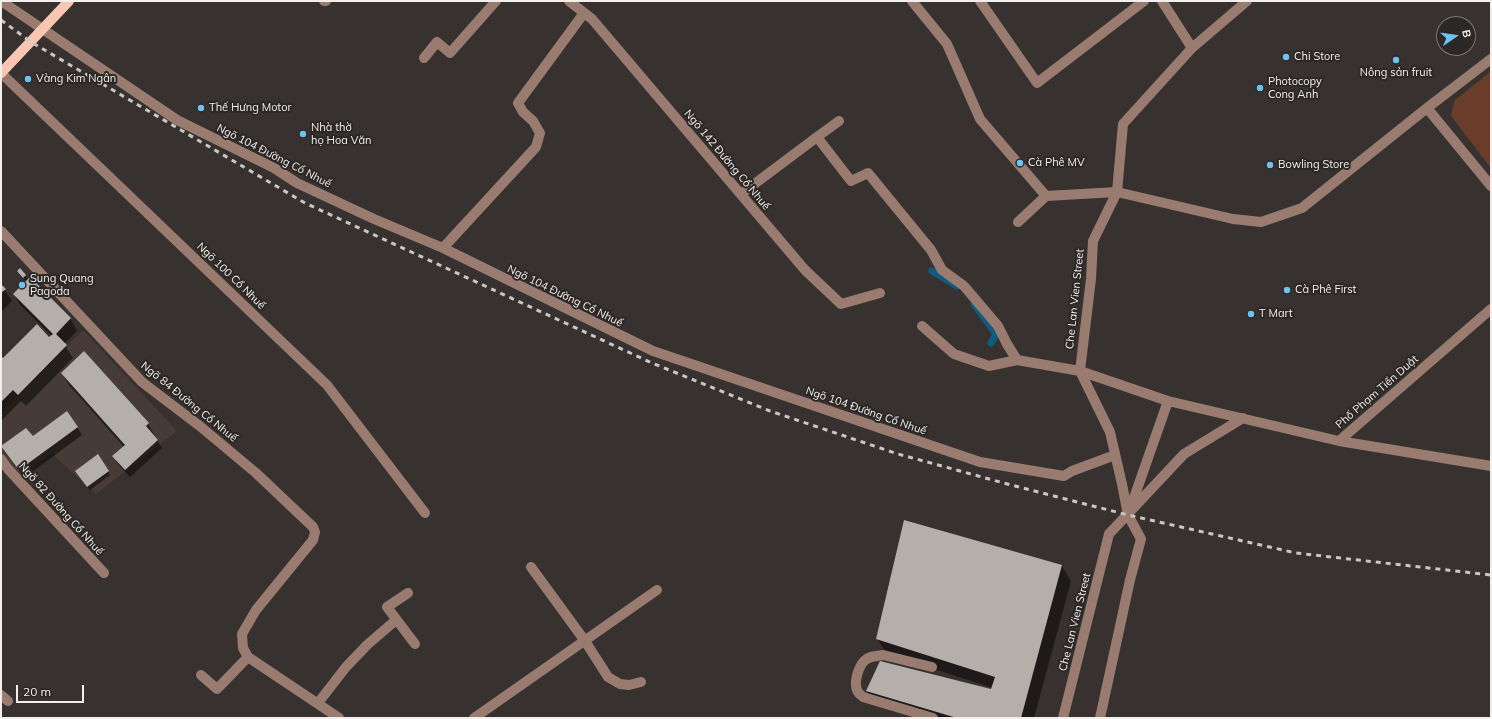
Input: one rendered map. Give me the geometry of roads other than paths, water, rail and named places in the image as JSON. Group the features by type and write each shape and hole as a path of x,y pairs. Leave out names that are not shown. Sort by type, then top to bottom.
{"main road":[{"path":"1,73 69,1"}],"street":[{"name":"Ngõ 104 Đường Cổ Nhuế","path":"1,1 178,120 274,168 297,183 374,219 443,248 653,352 980,462 1064,476 1072,471 1115,455"},
{"path":"424,58 438,42 450,53 496,1"},
{"name":"Ngõ 142 Đường Cổ Nhuế","path":"569,1 592,19 806,270 841,304 880,293"},
{"path":"912,1 947,44 980,119 1046,196"},
{"path":"980,1 1037,82 1144,1"},
{"path":"1162,1 1192,48"},
{"name":"Che Lan Vien Street","path":"1080,371 1091,279 1093,241 1117,192 1123,124 1192,48 1247,1"},
{"path":"443,248 536,147 540,133 533,121 522,112 518,103 584,13"},
{"path":"1018,222 1046,196 1117,192 1233,219 1261,222 1302,208 1491,59"},
{"name":"Ngõ 100 Cổ Nhuế","path":"1,73 327,385 425,513"},
{"path":"1427,108 1491,186"},
{"path":"741,194 839,121"},
{"path":"817,137 851,181 868,173 931,250 942,270 964,286 998,326 1017,360"},
{"name":"Ngõ 84 Đường Cổ Nhuế","path":"1,231 142,382 201,427 256,473 313,527 315,532 313,540 256,610 242,634 243,648 248,657"},
{"name":"Phố Phạm Tiến Duật","path":"1168,401 1339,441 1491,309"},
{"path":"922,326 954,354 989,366 1017,360 1080,371 1168,401"},
{"path":"1080,371 1110,432 1128,515 1141,540 1130,580 1100,718"},
{"name":"Che Lan Vien Street","path":"1064,718 1109,534 1128,515 1168,401"},
{"path":"1128,515 1184,454 1243,418"},
{"path":"1339,441 1491,466"},
{"name":"Ngõ 82 Đường Cổ Nhuế","path":"1,459 104,573"},
{"path":"531,567 585,641 608,677 620,684 629,685 641,682"},
{"path":"474,718 657,590"},
{"path":"408,593 387,607 415,644"},
{"path":"318,702 351,661 396,620"},
{"path":"932,667 883,655 871,657 864,661 859,670 856,681 858,692 863,697 933,718"},
{"path":"201,675 217,689 248,657 318,702 339,718"}],"waterway":[{"path":"932,271 957,286"},
{"path":"974,304 996,334 991,343"}],"railway":[{"path":"1,20 31,42 305,203 652,363 770,411 898,454 1128,515 1296,553 1491,575"}],"place":[{"name":"Chi Store","path":"1286,57"},
{"name":"Nông sản fruit","path":"1396,60"},
{"name":"Vàng Kim Ngân","path":"28,79"},
{"name":"Photocopy Cong Anh","path":"1260,88"},
{"name":"Thế Hưng Motor","path":"201,108"},
{"name":"Nhà thờ họ Hoa Văn","path":"303,134"},
{"name":"Cà Phê MV","path":"1020,163"},
{"name":"Bowling Store","path":"1270,165"},
{"name":"Sung Quang Pagoda","path":"22,285"},
{"name":"Cà Phê First","path":"1287,290"},
{"name":"T Mart","path":"1251,314"}]}
